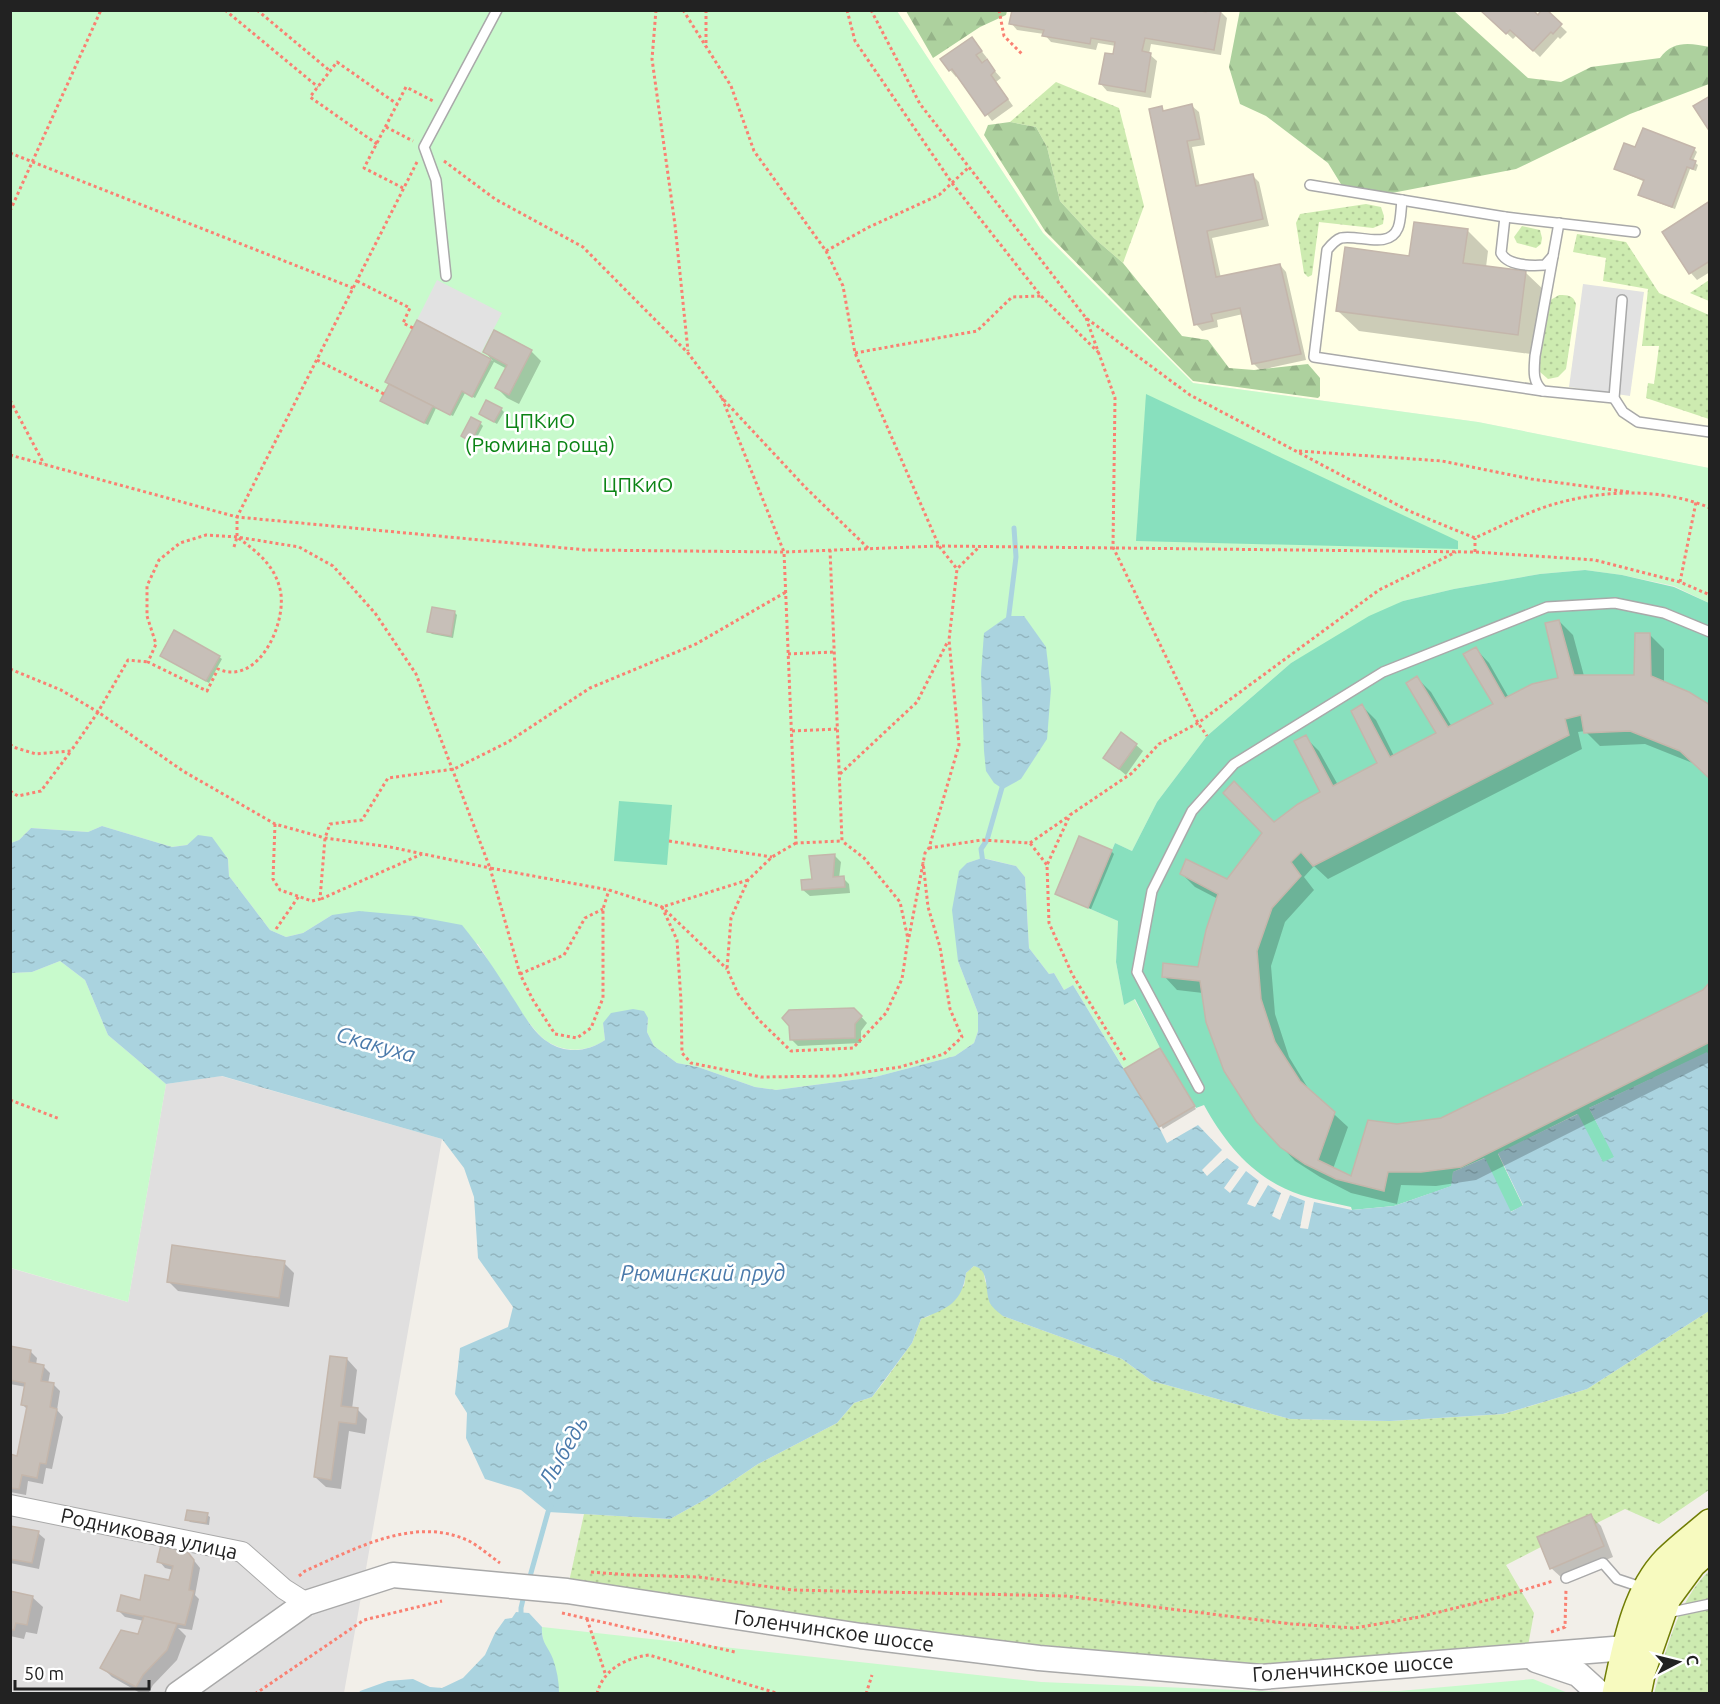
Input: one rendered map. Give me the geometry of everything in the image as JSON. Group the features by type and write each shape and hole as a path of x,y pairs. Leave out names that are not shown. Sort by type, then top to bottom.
{"main road":[{"path":"1635,1670 1640,1600 1666,1561 1710,1523"},
{"path":"1616,1694 1635,1670 1667,1598 1692,1564 1710,1548"}],"street":[{"name":"Родниковая улица","path":"10,1505 242,1552 284,1589 306,1604"},
{"name":"Голенчинское шоссе","path":"178,1694 306,1604 393,1575 525,1587 927,1645 1039,1658 1261,1677 1523,1656 1635,1670"},
{"name":"Голенчинское шоссе","path":"1523,1656 1578,1674 1600,1694"}],"lane":[{"path":"446,276 436,180 424,147 497,10"},
{"path":"1310,185 1505,217 1635,232"},
{"path":"1402,200 1398,228 1391,237 1384,240 1342,238 1327,250 1314,357 1543,392 1614,399"},
{"path":"1505,217 1501,253 1504,258 1508,261 1545,265 1553,256"},
{"path":"1543,392 1537,386 1534,356 1559,223"},
{"path":"1622,300 1614,399 1623,412 1638,422 1710,432"},
{"path":"1199,1088 1137,972 1152,891 1192,812 1234,764 1383,672 1547,607 1615,603 1664,613 1710,632"},
{"path":"1566,1578 1603,1563 1617,1579 1647,1589"},
{"path":"1662,1613 1710,1604"}],"path":[{"path":"10,211 101,10"},
{"path":"225,10 318,87"},
{"path":"257,10 330,71"},
{"path":"656,10 652,59 675,225 688,353"},
{"path":"683,10 731,86 754,151 826,251 843,286 855,353 939,546 957,569"},
{"path":"706,10 706,49"},
{"path":"847,10 855,41 952,183 1041,296 1099,352"},
{"path":"871,10 920,104 1086,318 1190,395 1409,511 1475,538 1551,505 1607,494 1652,493 1696,502 1710,508"},
{"path":"999,10 1004,36 1023,54"},
{"path":"377,144 310,97 337,62 397,104"},
{"path":"403,188 364,168 397,104 406,87 445,107"},
{"path":"386,127 424,147 495,199 583,247 688,353 722,398 806,488 869,549"},
{"path":"234,547 237,537 237,518 424,147"},
{"path":"10,153 353,288"},
{"path":"826,251 869,227 939,195 969,167"},
{"path":"357,281 410,308 403,323 413,328"},
{"path":"855,353 977,331 1012,297 1041,296"},
{"path":"1086,318 1115,398 1113,547 1198,723 1208,736"},
{"path":"317,360 384,394"},
{"path":"722,398 784,552 796,843"},
{"path":"10,400 44,464"},
{"path":"1296,451 1442,461 1531,479 1640,494"},
{"path":"10,455 237,518 586,550 784,552 939,546 1022,546 1475,552 1595,560 1680,582 1710,595"},
{"path":"1680,582 1696,502"},
{"path":"148,662 156,644 147,616 147,586 159,560 180,543 207,535 237,537 299,547 333,566 375,613 416,674 490,868 520,974 555,1034 577,1038 591,1028 603,998 603,909 609,890"},
{"path":"10,791 18,796 41,791 98,712 128,660 148,662 207,690 218,669 226,672 242,669 258,661 274,639 282,615 280,589 265,558 237,537"},
{"path":"1475,538 1475,552"},
{"path":"10,669 61,690 98,712 183,771 275,824 325,838 390,847 609,890 662,907 727,969 738,994 758,1019 791,1051 854,1048 886,1013 903,979 908,939 925,853 929,848 959,745 949,640 957,569 980,546"},
{"path":"830,550 842,841"},
{"path":"929,848 982,840 1030,843 1132,773 1159,744 1198,723 1379,590 1457,552"},
{"path":"320,899 325,838 330,824 362,820 388,778 454,769 508,742 591,688 696,644 786,592"},
{"path":"839,775 917,702 949,640"},
{"path":"789,654 834,652"},
{"path":"792,731 837,729"},
{"path":"10,744 36,754 70,751"},
{"path":"1070,815 1047,864 1049,923 1072,974 1125,1060"},
{"path":"275,824 273,879 280,890 312,901 424,854"},
{"path":"669,841 772,857"},
{"path":"727,969 731,918 748,880 772,857 796,843 842,841 864,858 900,902 908,939"},
{"path":"1030,843 1047,864"},
{"path":"662,907 677,940 682,1053 691,1063 761,1077 838,1076 900,1067 944,1054 962,1038 950,1009 940,947 928,907 923,862"},
{"path":"662,907 748,880"},
{"path":"276,929 299,897"},
{"path":"520,974 564,955 585,918 603,909"},
{"path":"10,1100 60,1119"},
{"path":"585,1571 699,1577 792,1590 1066,1596 1293,1624 1354,1628 1419,1617 1566,1578 1565,1627 1547,1633"},
{"path":"255,1694 364,1620 444,1600"},
{"path":"555,1612 735,1652"},
{"path":"587,1619 606,1676"},
{"path":"597,1694 606,1676 617,1665 633,1657 649,1655 780,1694"},
{"path":"866,1694 872,1675"}],"shaded area":[{"path":"897,11 1709,11 1709,468 1478,422 1193,383 1043,233"},
{"path":"437,280 502,313 481,353 417,320"},
{"path":"1583,284 1644,292 1630,396 1569,387"},
{"path":"221,1076 442,1139 344,1693 11,1693 10,1268 128,1302 166,1084"}],"green space":[{"path":"1240,10 1454,11 1528,78 1561,82 1591,67 1660,58 1670,48 1682,44 1710,47 1709,84 1630,114 1516,169 1392,193 1344,189 1328,163 1266,116 1240,104 1229,67"},
{"name":"ЦПКиО","path":"11,11 897,11 1043,233 1193,383 1478,422 1709,468 1709,603 1674,586 1622,575 1585,570 1540,574 1454,589 1403,601 1291,663 1207,736 1157,802 1132,851 1115,843 1112,850 1079,837 1088,908 1118,921 1116,962 1124,1005 1134,999 1160,1048 1124,1069 1073,985 1064,990 1054,973 1049,974 1029,948 1025,877 1016,866 983,858 967,863 958,961 978,1013 978,1031 974,1043 955,1056 875,1077 776,1090 755,1087 698,1067 677,1063 654,1046 647,1032 648,1018 603,1023 605,1040 591,1047 577,1050 555,1046 531,1025 478,944 332,915 303,933 286,937 270,930 229,876 228,858 199,835 187,845 172,847 102,826 88,832 31,828 19,840 11,843"},
{"path":"906,11 1007,11 1006,15 980,27 933,58"},
{"path":"1056,82 1119,108 1144,206 1123,263 1094,238 1060,201 1047,147 1036,127 1010,122"},
{"path":"1010,122 1036,127 1047,147 1060,201 1094,238 1123,263 1182,336 1208,340 1229,368 1254,370 1308,364 1320,378 1320,396 1318,398 1193,381 1045,231 984,135 988,125"},
{"path":"1366,204 1381,207 1384,216 1383,224 1373,228 1319,222 1312,275 1308,277 1304,273 1296,223 1300,214"},
{"path":"1522,226 1540,230 1541,244 1536,248 1517,243 1514,237"},
{"path":"1577,234 1626,242 1659,293 1709,315 1709,419 1646,398 1648,383 1654,384 1659,346 1642,346 1648,289 1603,281 1606,258 1573,252"},
{"path":"1709,280 1709,301 1690,293"},
{"path":"1559,295 1570,296 1576,304 1566,369 1558,377 1548,379 1540,372 1539,362 1549,301"},
{"path":"1146,394 1458,541 1458,549 1136,541"},
{"path":"1585,570 1622,575 1674,587 1709,603 1709,1058 1707,1053 1589,1108 1615,1157 1603,1163 1577,1114 1498,1154 1523,1206 1510,1212 1484,1158 1453,1172 1452,1186 1394,1206 1352,1210 1351,1207 1307,1197 1285,1188 1256,1170 1232,1147 1204,1105 1196,1108 1160,1048 1135,999 1124,1005 1116,962 1118,921 1088,908 1115,843 1132,851 1157,802 1207,736 1291,663 1369,616 1403,601 1454,589 1540,574"},
{"path":"619,801 672,805 667,865 614,861"},
{"path":"60,961 85,980 108,1035 166,1084 128,1302 11,1268 11,973 32,972"},
{"path":"974,1266 980,1267 984,1272 985,1281 1003,1316 1122,1359 1152,1381 1290,1419 1390,1421 1504,1414 1587,1389 1709,1311 1709,1490 1659,1524 1625,1509 1595,1524 1537,1537 1541,1547 1506,1565 1534,1613 1528,1646 1261,1677 567,1591 584,1514 670,1519 706,1499 758,1464 837,1423 854,1403 872,1397 912,1343 921,1319 929,1316 964,1286 966,1273"},
{"path":"1709,1571 1709,1693 1654,1694 1668,1645 1681,1612 1698,1583"},
{"path":"542,1627 1041,1682 1286,1692 1399,1691 1533,1679 1568,1693 559,1693 556,1676 544,1644"}],"water":[{"path":"1008,616 1024,616 1046,647 1051,689 1047,739 1021,779 1003,789 994,783 986,771 981,674 984,633"},
{"name":"Рюминский пруд","path":"102,826 172,847 187,845 198,835 212,837 228,859 229,876 270,930 286,937 303,933 332,915 359,911 414,916 462,925 533,1028 555,1046 569,1050 591,1047 605,1040 603,1023 611,1013 633,1009 644,1011 648,1018 647,1032 654,1046 677,1063 698,1067 755,1087 776,1090 875,1077 955,1056 974,1043 978,1031 978,1013 958,961 952,910 959,871 967,863 982,858 1016,866 1025,877 1029,948 1049,974 1054,973 1064,990 1073,985 1167,1143 1198,1125 1222,1150 1202,1170 1207,1176 1227,1158 1239,1167 1224,1188 1230,1193 1246,1171 1259,1181 1247,1204 1255,1207 1268,1185 1281,1193 1272,1216 1280,1220 1290,1195 1305,1201 1300,1228 1308,1229 1314,1202 1352,1210 1394,1206 1451,1186 1453,1172 1485,1158 1511,1212 1523,1205 1498,1153 1578,1114 1603,1162 1614,1157 1589,1108 1707,1052 1710,1058 1709,1311 1587,1389 1503,1414 1390,1421 1290,1419 1152,1381 1122,1359 1003,1316 990,1303 984,1275 979,1268 974,1266 966,1273 961,1291 952,1303 921,1319 912,1343 872,1397 854,1403 837,1423 758,1464 706,1499 670,1519 548,1512 521,1490 485,1479 466,1438 467,1413 455,1394 460,1348 508,1327 513,1307 478,1258 474,1197 464,1168 442,1139 222,1076 166,1084 108,1035 85,980 60,961 32,972 11,973 11,843 19,840 31,828 88,832"},
{"path":"516,1612 529,1613 542,1627 544,1641 556,1667 559,1693 359,1693 388,1681 413,1679 430,1687 442,1688 463,1678 485,1655 495,1633 505,1619 512,1618"}],"building":[{"path":"1012,10 1195,10 1206,12 1207,10 1221,10 1214,50 1145,38 1142,51 1151,53 1145,92 1099,84 1105,53 1113,54 1115,42 1091,38 1090,44 1042,36 1044,30 1009,24"},
{"path":"1480,10 1533,10 1538,15 1541,10 1547,10 1562,24 1533,51 1510,30 1506,34"},
{"path":"972,37 982,51 976,55 982,63 987,59 995,71 991,75 1008,99 985,116 952,69 949,71 940,59"},
{"path":"1710,96 1710,132 1693,106"},
{"path":"1192,104 1200,139 1187,141 1196,186 1253,174 1263,219 1207,231 1216,277 1280,264 1301,354 1252,364 1240,308 1211,314 1213,321 1194,325 1149,109 1162,106 1163,111"},
{"path":"1643,128 1695,148 1690,159 1696,161 1693,169 1687,167 1672,207 1638,195 1644,180 1614,169 1624,143 1635,147"},
{"path":"1710,201 1710,261 1689,274 1662,232"},
{"path":"1414,222 1468,229 1463,263 1526,271 1518,335 1336,311 1345,247 1409,256"},
{"path":"417,320 491,359 472,397 462,391 450,415 385,382"},
{"path":"494,330 532,350 509,395 495,388 507,365 483,352"},
{"path":"389,384 433,406 424,423 380,401"},
{"path":"486,400 502,408 494,422 479,414"},
{"path":"471,417 481,422 471,442 461,436"},
{"path":"432,607 455,611 451,636 427,632"},
{"path":"1559,620 1574,675 1634,675 1635,633 1650,633 1651,676 1689,692 1710,705 1710,779 1680,751 1630,731 1584,733 1581,715 1565,719 1569,735 1313,866 1301,852 1291,862 1301,876 1272,908 1257,951 1261,999 1275,1042 1300,1081 1335,1112 1318,1160 1351,1176 1368,1120 1397,1124 1441,1118 1703,990 1710,982 1710,1042 1461,1167 1421,1172 1388,1172 1384,1191 1336,1179 1305,1164 1280,1147 1256,1121 1224,1071 1206,1022 1200,981 1162,977 1163,963 1198,967 1206,930 1218,894 1180,874 1186,859 1227,879 1262,833 1223,793 1234,781 1274,822 1298,804 1320,792 1294,741 1306,735 1333,786 1377,763 1351,711 1362,704 1390,757 1436,733 1406,683 1417,676 1448,727 1493,704 1463,654 1476,647 1505,698 1532,684 1558,678 1545,623"},
{"path":"174,630 220,656 206,681 160,656"},
{"path":"1121,732 1137,744 1119,769 1103,758"},
{"path":"1079,836 1112,850 1088,908 1055,894"},
{"path":"835,854 833,877 844,876 845,887 802,890 801,880 812,879 809,856"},
{"path":"854,1008 862,1016 855,1024 855,1038 790,1040 789,1026 782,1018 789,1010"},
{"path":"1160,1048 1195,1106 1159,1127 1124,1069"},
{"path":"172,1245 285,1261 279,1298 167,1282"},
{"path":"10,1346 31,1350 29,1362 44,1365 41,1381 54,1383 50,1407 57,1409 46,1464 40,1463 37,1478 22,1475 19,1489 10,1488 10,1454 17,1456 27,1406 21,1405 25,1383 10,1380"},
{"path":"330,1356 347,1358 341,1406 358,1408 356,1424 339,1422 331,1480 314,1477"},
{"path":"187,1510 208,1513 206,1523 185,1520"},
{"path":"1591,1514 1604,1546 1550,1569 1537,1537"},
{"path":"10,1526 39,1531 32,1563 10,1559"},
{"path":"161,1545 186,1550 194,1560 189,1590 194,1591 185,1625 117,1611 121,1595 140,1600 145,1575 169,1580 173,1566 157,1562"},
{"path":"10,1591 33,1596 27,1625 16,1623 14,1630 10,1629"},
{"path":"144,1616 177,1624 167,1650 143,1675 136,1687 100,1668 121,1630 138,1634"}],"waterway":[{"path":"1008,622 1016,557 1014,528"},
{"path":"983,863 981,849 987,840 1003,784"},
{"name":"Лыбедь","path":"529,1580 551,1506"},
{"name":"Лыбедь","path":"521,1618 524,1595"}],"park label":[{"name":"ЦПКиО (Рюмина роща)","path":"540,433"}],"water label":[{"name":"Скакуха","path":"376,1044"}]}
